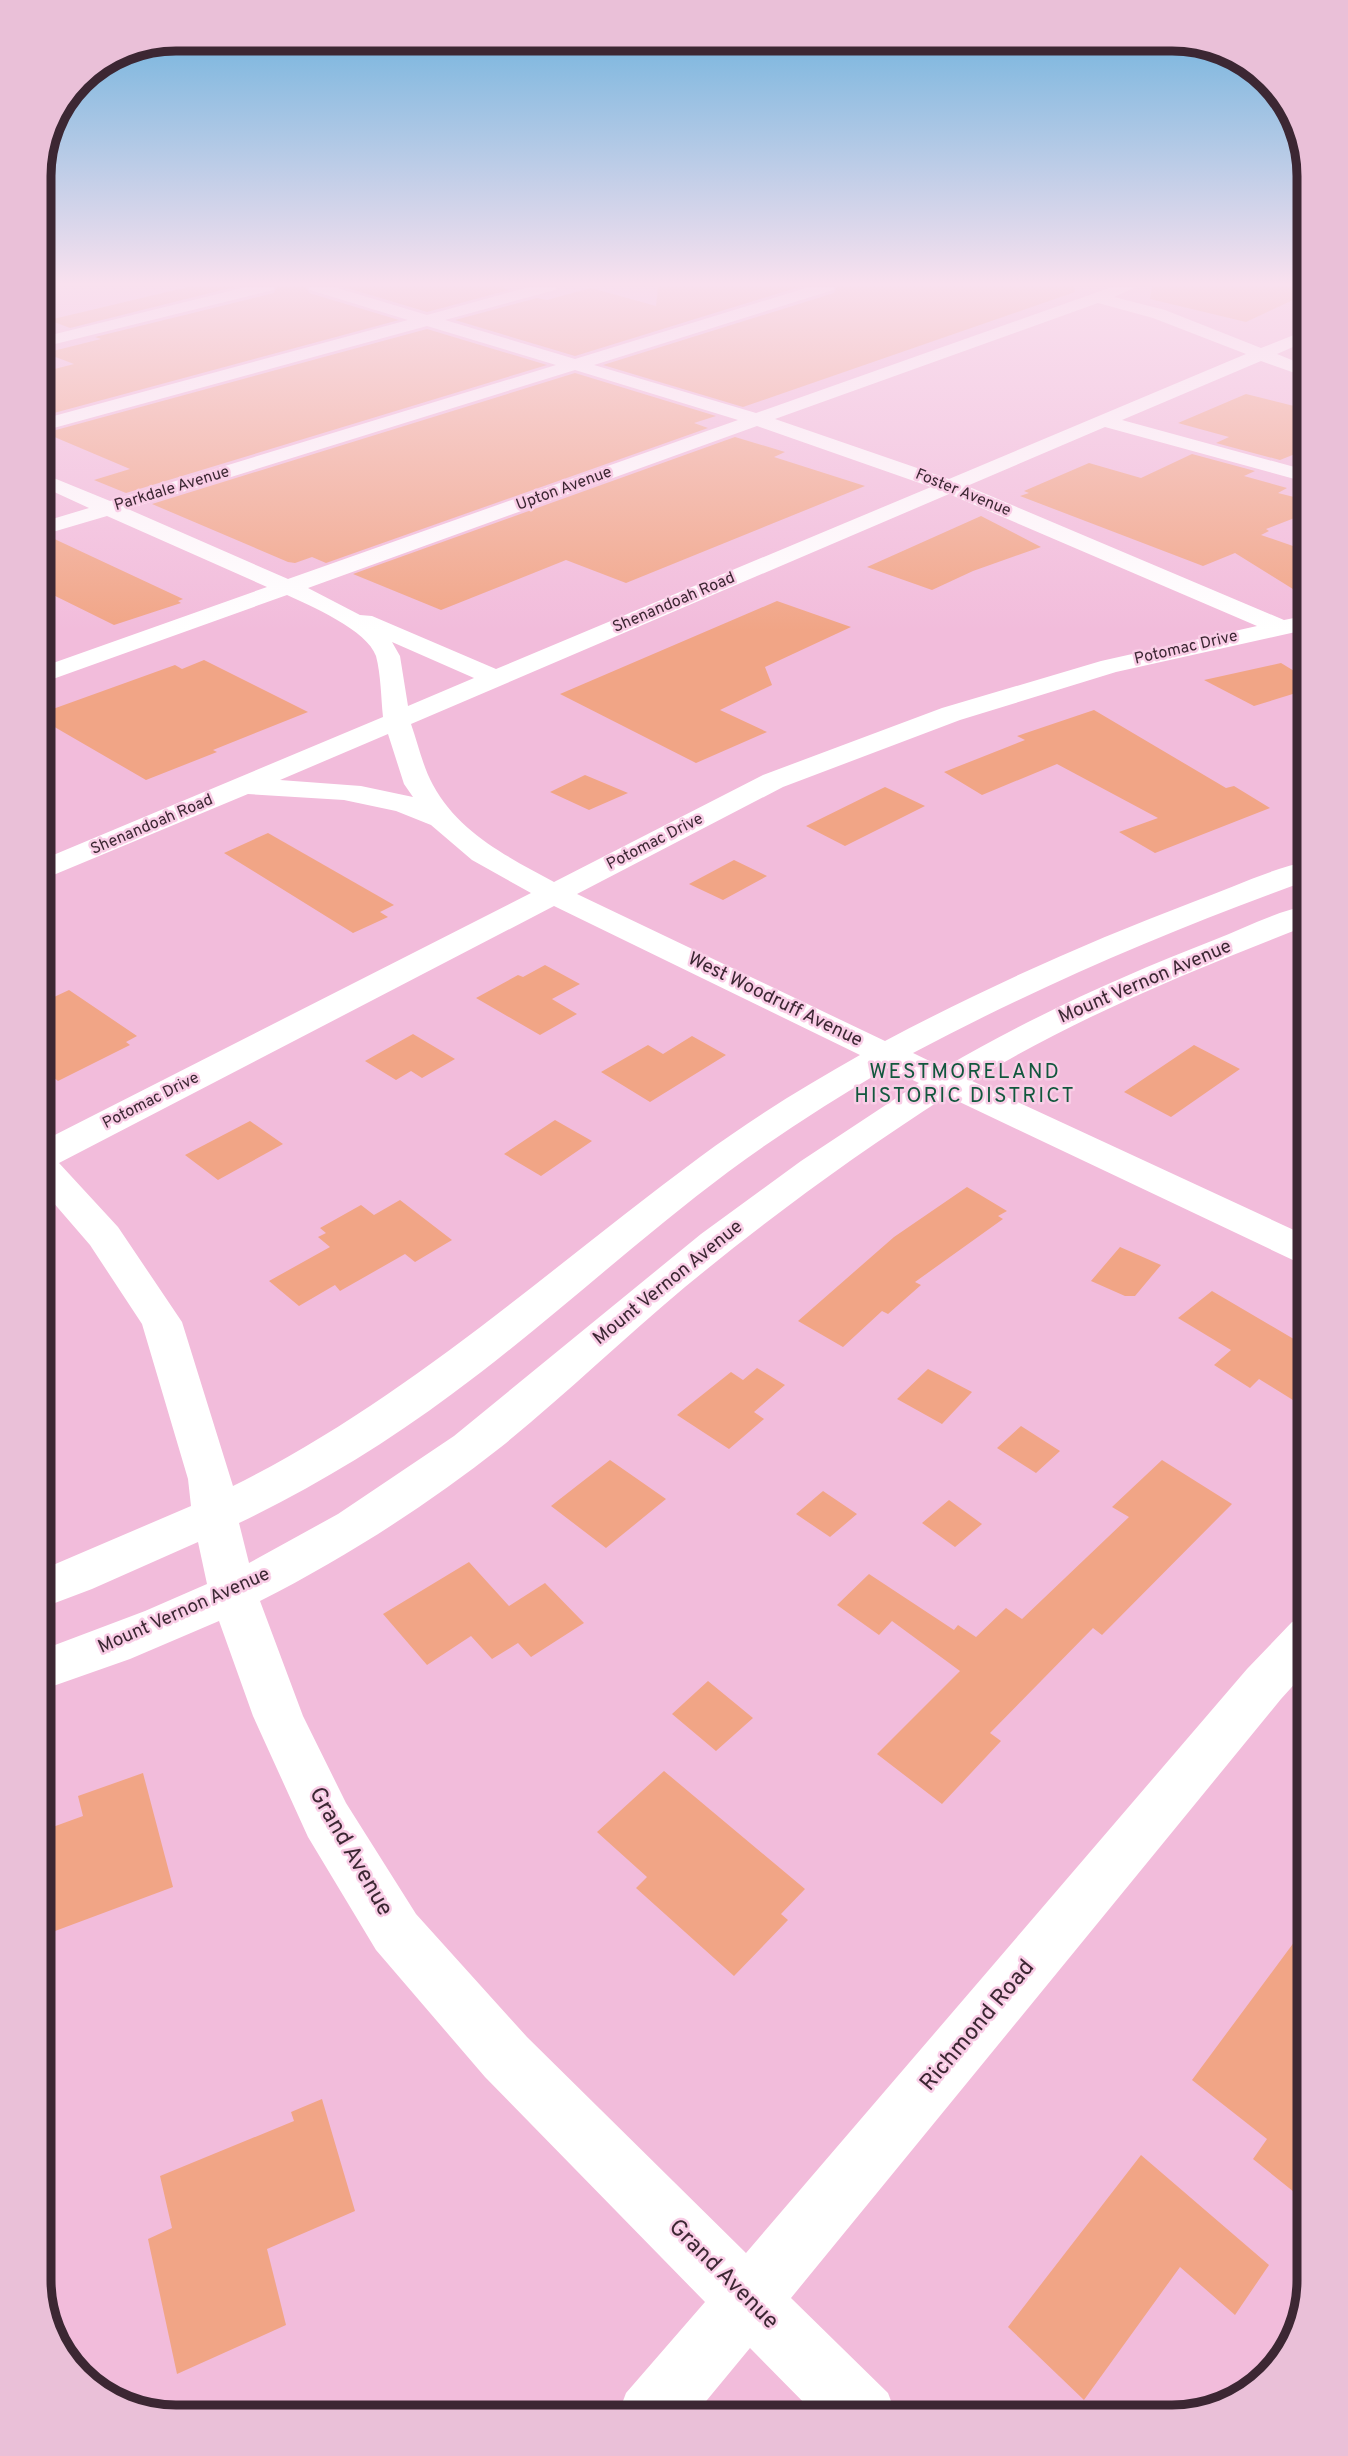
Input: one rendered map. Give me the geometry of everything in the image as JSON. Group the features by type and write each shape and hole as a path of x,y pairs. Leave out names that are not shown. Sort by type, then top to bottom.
{"street":[{"path":"51,423 129,402"},
{"name":"Parkdale Avenue","path":"51,526 456,402"},
{"name":"Foster Avenue","path":"695,402 829,442 948,486 1279,627"},
{"name":"Upton Avenue","path":"51,672 298,592 808,402"},
{"name":"Shenandoah Road","path":"51,867 1148,402"},
{"path":"1102,421 1297,474"},
{"name":"West Woodruff Avenue","path":"51,483 497,679"},
{"name":"West Woodruff Avenue","path":"298,592 348,617 377,637 388,656 397,722 418,784 441,819 482,854 554,894 886,1054 1297,1246"},
{"name":"Potomac Drive","path":"51,1154 773,781 951,714 1110,666 1297,624"},
{"name":"West Woodruff Avenue","path":"240,788 345,791 398,801 441,819"},
{"path":"51,1585 215,1516 307,1468 390,1416 469,1358 693,1180 823,1090 886,1054 950,1019 1081,958 1200,909 1297,875"},
{"name":"Mount Vernon Avenue","path":"51,1667 94,1652 233,1593 327,1542 469,1448 531,1399 690,1261 781,1192 943,1081 1122,988 1297,919"},
{"name":"Grand Avenue","path":"51,1174 104,1236 163,1322 211,1479 215,1516 233,1593 278,1716 327,1820 396,1932 506,2057 852,2405"},
{"name":"Richmond Road","path":"660,2405 1264,1684 1297,1650"}],"building":[{"path":"51,402 96,402 51,414"},
{"path":"160,402 427,402 126,493 94,480 130,469 51,436 51,431"},
{"path":"483,402 669,402 716,416 694,423 708,428 326,563 312,557 295,563 288,562 152,504"},
{"path":"725,402 759,402 743,407"},
{"path":"1228,402 1276,402 1297,407 1297,453 1280,460 1216,443 1229,437 1178,423"},
{"path":"735,437 785,452 774,457 865,486 626,583 566,560 441,610 353,574"},
{"path":"1192,454 1255,471 1244,476 1287,488 1278,493 1297,498 1297,517 1266,529 1269,531 1261,535 1297,548 1297,592 1235,553 1203,566 1020,496 1029,493 1024,491 1089,463 1141,478"},
{"path":"981,516 1041,547 973,571 932,590 867,567"},
{"path":"51,537 183,599 178,601 181,603 114,625 51,594"},
{"path":"777,601 851,627 765,667 772,685 720,710 767,732 696,763 560,694"},
{"path":"204,660 308,712 146,780 51,725 51,710 175,665 182,669"},
{"path":"1281,663 1297,673 1297,693 1254,706 1204,680"},
{"path":"1094,710 1226,788 1234,786 1270,808 1155,853 1119,832 1158,818 1057,764 982,795 944,772 1025,740 1017,736"},
{"path":"585,775 628,793 589,810 550,792"},
{"path":"885,787 925,806 845,846 806,826"},
{"path":"268,833 394,905 380,912 388,917 353,933 224,853"},
{"path":"734,860 767,876 723,900 689,884"},
{"path":"545,965 580,984 552,999 577,1014 540,1035 476,998 518,975 523,977"},
{"path":"69,990 137,1036 126,1042 130,1045 58,1081 51,1075 51,998"},
{"path":"413,1034 455,1059 422,1078 411,1071 396,1080 365,1061"},
{"path":"692,1036 726,1055 650,1102 601,1072 648,1045 663,1054"},
{"path":"1194,1045 1240,1069 1171,1117 1124,1092"},
{"path":"555,1120 592,1141 541,1176 504,1154"},
{"path":"250,1121 283,1144 218,1180 185,1155"},
{"path":"967,1187 1007,1211 998,1216 1003,1219 915,1282 921,1285 888,1314 882,1311 843,1347 798,1321 894,1237"},
{"path":"400,1200 452,1240 415,1262 405,1254 340,1291 335,1285 299,1306 269,1281 330,1247 318,1237 326,1233 320,1228 361,1205 374,1215"},
{"path":"1120,1247 1161,1265 1135,1296 1125,1296 1091,1281"},
{"path":"1212,1291 1297,1341 1297,1403 1259,1379 1250,1388 1214,1365 1231,1350 1178,1318"},
{"path":"757,1368 785,1385 754,1412 764,1419 729,1449 677,1415 731,1372 743,1380"},
{"path":"928,1369 972,1392 942,1424 897,1399"},
{"path":"1021,1426 1060,1451 1036,1473 997,1448"},
{"path":"610,1460 666,1499 606,1548 551,1506"},
{"path":"1162,1460 1232,1504 1102,1635 1093,1628 990,1733 1001,1741 942,1804 877,1754 960,1671 892,1621 879,1635 837,1605 869,1574 954,1630 958,1625 976,1637 1006,1608 1022,1619 1129,1517 1112,1507"},
{"path":"823,1491 857,1514 830,1537 796,1514"},
{"path":"949,1500 982,1524 955,1547 922,1523"},
{"path":"469,1562 509,1606 545,1583 584,1623 531,1657 518,1643 492,1659 471,1636 427,1665 383,1614"},
{"path":"708,1681 753,1718 716,1751 672,1714"},
{"path":"664,1771 805,1889 781,1914 788,1920 734,1976 636,1888 647,1877 597,1832"},
{"path":"143,1773 173,1887 51,1933 51,1828 83,1816 78,1796"},
{"path":"1297,1938 1297,2194 1253,2159 1267,2139 1192,2080"},
{"path":"322,2099 355,2211 267,2249 286,2325 177,2374 148,2239 172,2228 160,2176 294,2121 291,2112"},
{"path":"1141,2155 1269,2265 1235,2315 1180,2267 1084,2400 1008,2327"}],"district":[{"name":"WESTMORELAND HISTORIC DISTRICT","path":"965,1084"}]}
